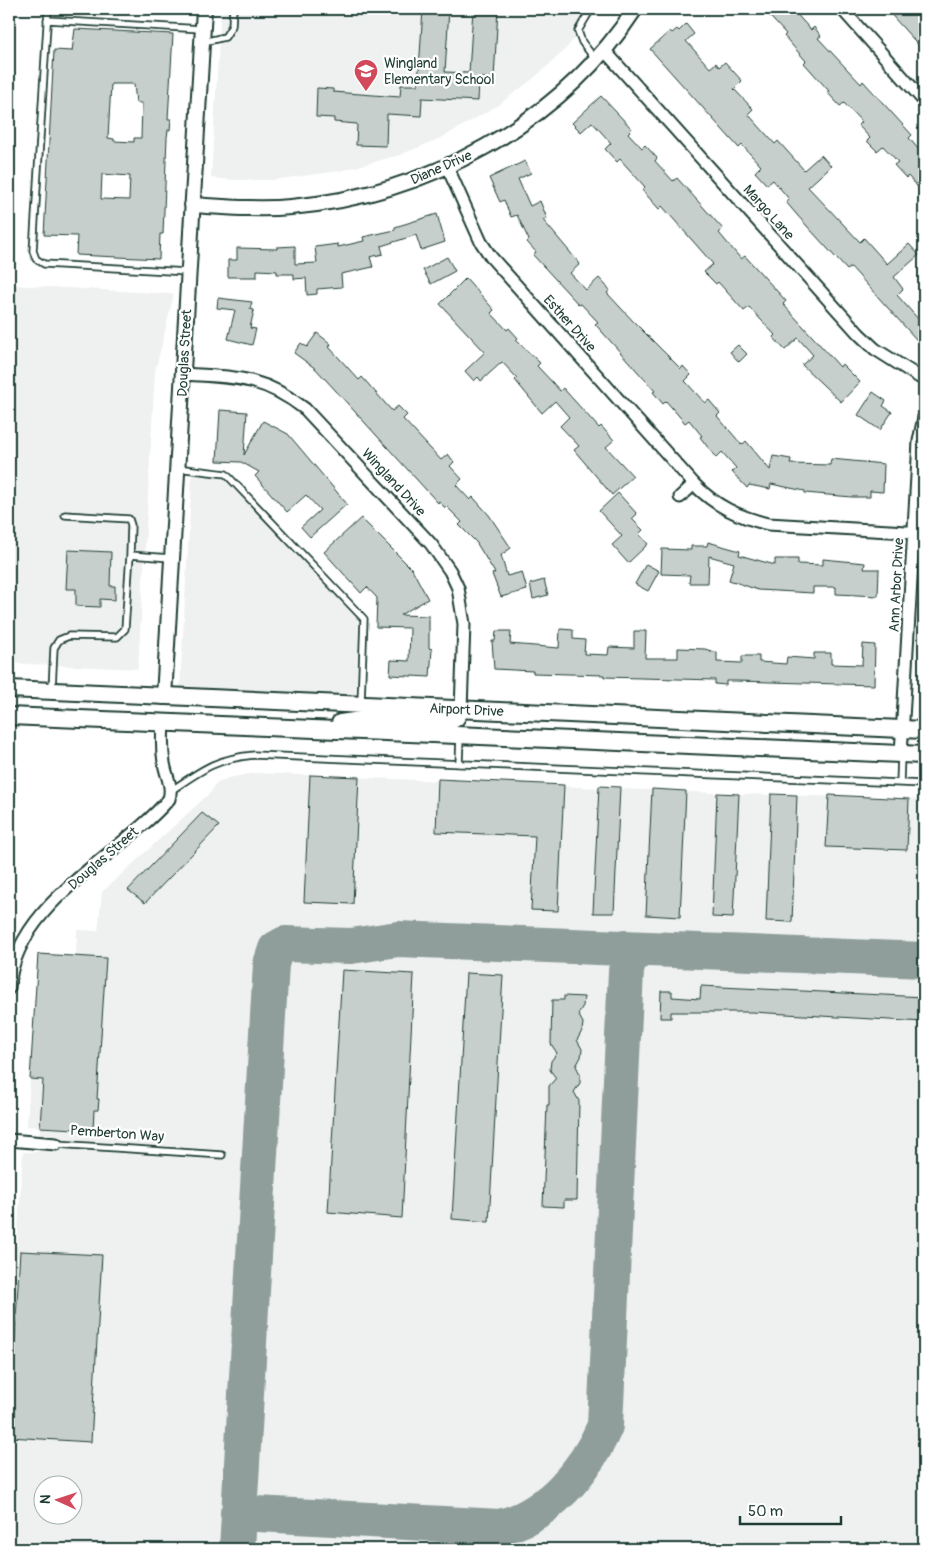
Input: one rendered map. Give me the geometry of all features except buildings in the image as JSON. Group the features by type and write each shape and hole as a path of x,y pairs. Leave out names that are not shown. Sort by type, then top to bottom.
{"main road":[{"name":"Airport Drive","path":"9,689 924,730"},
{"path":"306,729 369,719 448,722 456,718 461,710"},
{"name":"Airport Drive","path":"9,716 924,755"}],"street":[{"name":"Douglas Street","path":"164,697 204,9"},
{"name":"Diane Drive","path":"192,205 250,208 290,207 330,202 386,189 447,166 520,125 576,79 635,9"},
{"path":"842,9 924,101"},
{"name":"Margo Lane","path":"599,54 859,334 875,349 924,380"},
{"name":"Esther Drive","path":"447,166 482,242 491,257 694,484 714,502 730,512 768,524 919,533"},
{"name":"Wingland Drive","path":"183,374 252,380 288,396 305,408 431,544 450,572 462,605 464,624 461,710"},
{"name":"Ann Arbor Drive","path":"901,754 919,533 919,440 924,417"},
{"path":"680,497 694,484"},
{"path":"163,723 162,751 172,790"},
{"name":"Douglas Street","path":"9,988 14,961 32,925 45,909 164,805 172,790"},
{"name":"Pemberton Way","path":"9,1140 56,1144"}],"lane":[{"path":"48,9 33,251 36,260 44,264 188,272"},
{"path":"47,20 225,37 232,26 233,9"},
{"path":"591,9 578,31 582,42 599,54"},
{"path":"177,468 226,474 364,620 361,705"},
{"path":"52,691 54,648 59,640 69,636 117,637 125,629 130,555 129,519 65,515"},
{"path":"130,555 172,558"},
{"path":"459,764 460,735"},
{"path":"900,782 901,754"},
{"path":"172,790 219,761 254,755 924,784"},
{"name":"Pemberton Way","path":"56,1144 222,1155"}],"shaded area":[{"name":"Wingland Elementary School","path":"221,9 600,9 562,53 534,78 497,106 443,137 400,155 340,171 272,180 233,180 211,178"},
{"path":"13,285 174,294 155,372 138,669 9,663 9,361"},
{"path":"192,475 227,478 355,612 359,619 356,695 180,687"},
{"path":"255,773 739,794 924,799 924,1549 9,1549 9,1246 17,1246 23,1152 38,1152 40,1127 27,1126 38,954 76,956 77,930 98,931 102,892 212,791 214,785 228,778"}],"taxiway":[{"path":"237,1549 271,964 276,949 285,944 351,946 398,939 924,960"},
{"path":"238,1513 500,1527 534,1513 549,1502 563,1489 587,1459 605,1426 626,971 629,958 642,949"}],"place":[{"name":"Wingland Elementary School","path":"366,92"}]}
